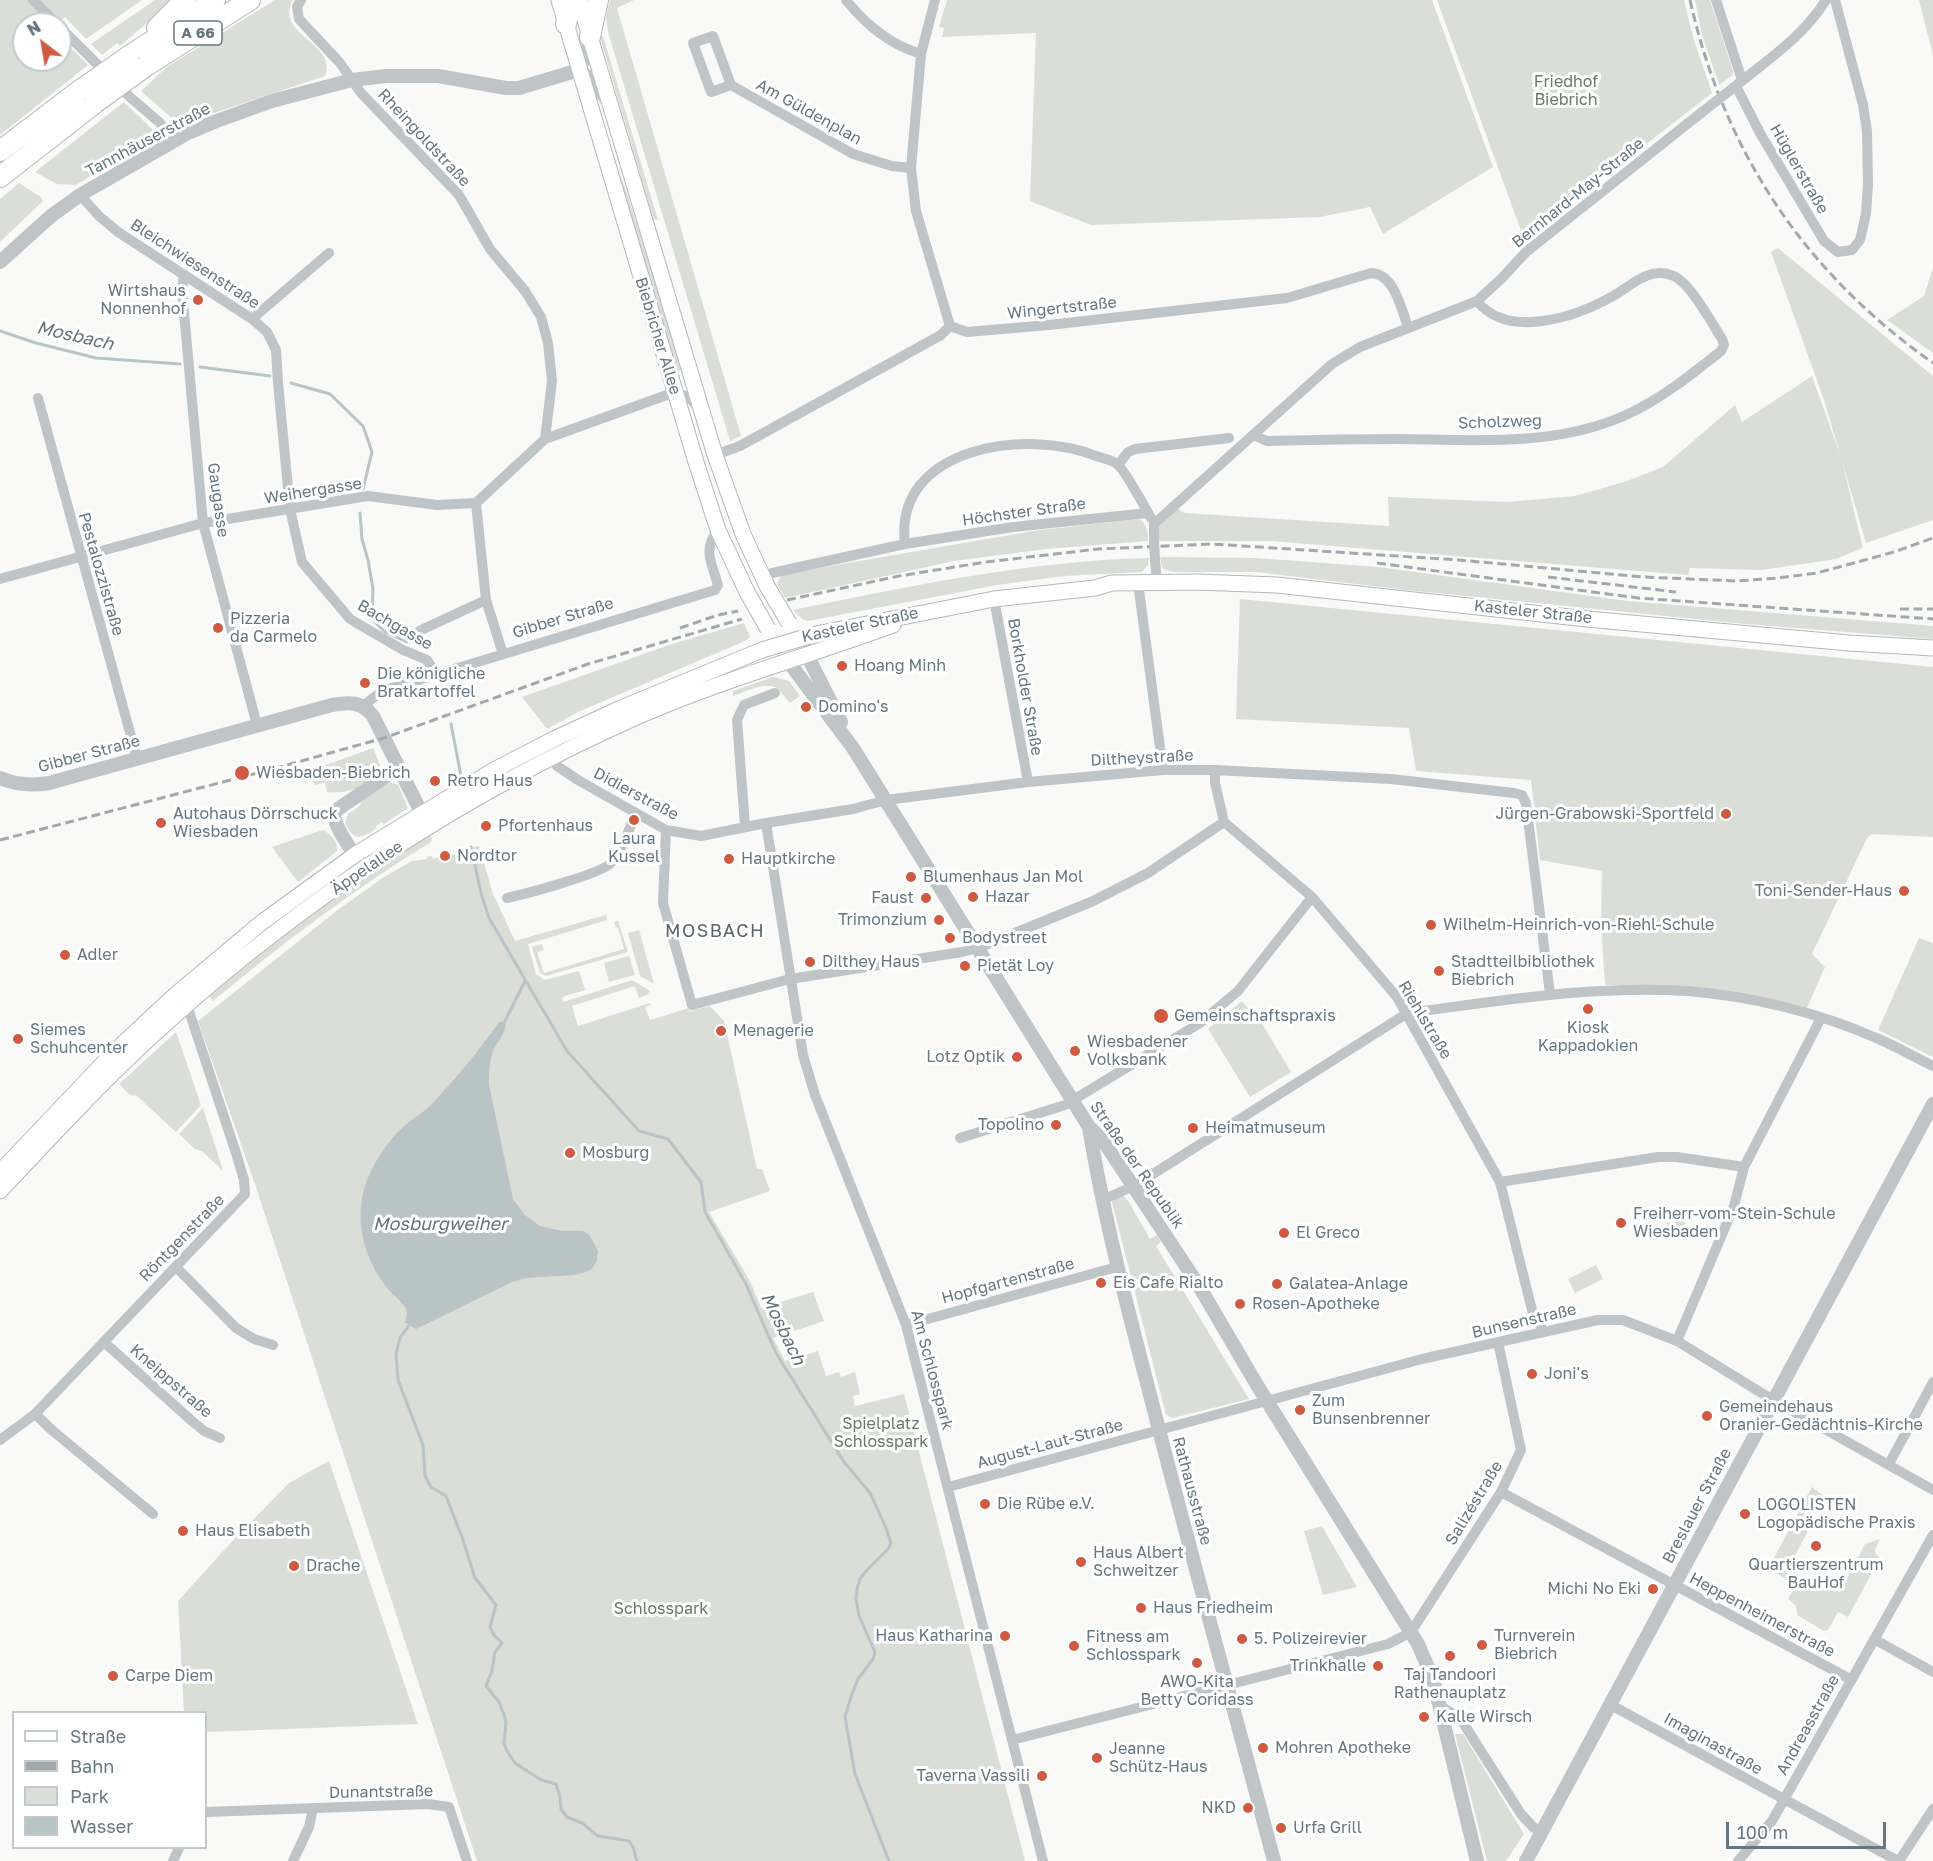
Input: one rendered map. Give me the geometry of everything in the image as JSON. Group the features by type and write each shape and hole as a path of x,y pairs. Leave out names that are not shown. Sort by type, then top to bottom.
{"highway":[{"path":"129,56 185,0"},
{"name":"A 66","path":"7,145 129,56 215,0"},
{"name":"A 66","path":"0,177 146,66 250,0"},
{"path":"566,24 571,0"},
{"path":"591,37 598,0"}],"main road":[{"name":"Biebricher Allee","path":"559,0 718,530 747,591 788,661"},
{"name":"Biebricher Allee","path":"579,0 703,414 743,534 765,583 807,655"},
{"path":"696,462 716,456"},
{"name":"Kasteler Straße","path":"778,645 994,599 1095,588 1112,583 1156,582 1276,585 1587,619 1849,643 1933,648"},
{"name":"Kasteler Straße","path":"807,655 944,608"},
{"name":"Äppelallee","path":"0,1172 112,1054 174,996 261,923 356,854 494,770 543,745 621,708 778,645"},
{"name":"Äppelallee","path":"0,1191 109,1076 187,1005 283,927 372,864 477,798 552,758 641,715 737,678 807,655"}],"street":[{"path":"33,0 45,12"},
{"name":"Rheingoldstraße","path":"301,0 297,7 299,19 340,63 362,93 459,195 490,249 525,291 541,317 548,343 552,381 545,439"},
{"path":"846,0 864,21 892,42 921,54"},
{"path":"716,456 740,446 941,335 950,326 916,211 911,168 921,54 935,0"},
{"name":"Hüglerstraße","path":"1716,0 1737,85 1760,133 1818,233 1834,250 1848,252 1856,246 1863,234 1868,184 1868,150 1863,105 1835,0"},
{"name":"Bernhard-May-Straße","path":"1154,524 1338,360 1360,347 1477,301 1526,252 1785,48 1802,32 1826,0"},
{"name":"Am Güldenplan","path":"730,85 711,92 693,43 713,36 730,85 853,154 892,166 911,168"},
{"path":"591,37 579,70 591,79 610,105"},
{"path":"72,40 175,140"},
{"name":"Tannhäuserstraße","path":"0,262 51,216 80,195 175,140 214,122 272,101 352,81 386,76 438,76 506,88 519,88 579,70"},
{"name":"Bleichwiesenstraße","path":"80,195 118,232 252,319 267,332 276,350 290,509"},
{"path":"252,319 329,253"},
{"name":"Wingertstraße","path":"950,326 967,332 1287,298 1371,273 1382,275 1390,284 1408,327"},
{"name":"Scholzweg","path":"1253,435 1267,441 1517,440 1561,434 1625,415 1688,378 1721,351 1724,345 1683,282 1673,275 1662,273 1647,275 1592,307 1542,320 1521,322 1503,320 1488,313 1477,301"},
{"name":"Gaugasse","path":"184,275 182,290 203,523 257,725"},
{"path":"503,654 486,600 476,503 545,439 675,392 690,398 703,414"},
{"name":"Pestalozzistraße","path":"38,398 137,758"},
{"path":"1118,465 1128,452 1135,449 1229,438"},
{"path":"905,544 904,520 912,498 933,474 961,455 973,451 1017,444 1052,444 1088,452 1118,465 1154,524 1156,582"},
{"name":"Weihergasse","path":"0,579 203,523 368,496 437,505 476,503"},
{"name":"Bachgasse","path":"290,509 302,562 350,619 403,650 427,660 436,674"},
{"name":"Höchster Straße","path":"765,583 772,573 905,544 1060,521 1148,513"},
{"name":"Gibber Straße","path":"2,782 35,785 341,703 363,706 382,691 715,590 718,585 709,556 709,546 710,540 718,530"},
{"path":"1135,584 1163,770"},
{"name":"Borkholder Straße","path":"994,599 1028,782"},
{"path":"419,631 486,600"},
{"name":"Straße der Republik","path":"807,655 854,748 886,800 1089,1127 1102,1138 1199,1286 1411,1632 1427,1662 1477,1861"},
{"name":"Straße der Republik","path":"788,661 854,748"},
{"path":"745,826 737,726 741,709 747,703 775,693"},
{"path":"363,706 373,716 422,814 421,822 407,841"},
{"name":"Didierstraße","path":"543,745 561,770 666,830 701,836 766,823"},
{"path":"372,864 362,860 356,854 335,822 335,811 398,768"},
{"name":"Diltheystraße","path":"766,823 853,809 886,800 1028,782 1163,770 1215,770 1391,779 1514,793 1522,795 1526,803 1550,994"},
{"path":"666,830 663,903 692,1005 790,979 978,948 1091,902 1148,873 1224,822 1215,783 1215,770"},
{"path":"507,898 562,883 608,866 615,857 635,813"},
{"name":"Riehlstraße","path":"1224,822 1312,897 1397,997 1500,1182 1532,1310 1544,1332"},
{"name":"Am Schlosspark","path":"766,823 801,1044 815,1095 906,1325 1043,1861"},
{"path":"960,1138 1073,1101 1207,1018 1238,991 1312,897"},
{"path":"1101,1200 1134,1186 1406,1014 1550,994 1635,990 1688,991 1736,998 1821,1018 1875,1037 1933,1066"},
{"name":"Röntgenstraße","path":"0,1440 35,1414 244,1194 244,1180 236,1153 187,1005"},
{"path":"1677,1341 1734,1206 1744,1167 1821,1018"},
{"name":"Breslauer Straße","path":"1526,1861 1933,1104"},
{"name":"Rathausstraße","path":"1089,1127 1101,1200 1204,1602 1274,1861"},
{"path":"1500,1182 1658,1157 1677,1157 1744,1167"},
{"path":"176,1267 236,1328 254,1339 273,1345"},
{"name":"Hopfgartenstraße","path":"906,1325 1118,1267"},
{"name":"Bunsenstraße","path":"1159,1430 1422,1359 1598,1320 1623,1320 1677,1341 1773,1400 1933,1490"},
{"name":"Kneippstraße","path":"104,1342 204,1431 220,1438"},
{"name":"Salizéstraße","path":"1411,1632 1501,1492 1521,1450 1498,1342"},
{"path":"1889,1464 1933,1382"},
{"path":"35,1414 153,1514"},
{"name":"August-Laut-Straße","path":"948,1487 1159,1430"},
{"name":"Heppenheimerstraße","path":"1501,1492 1850,1679"},
{"name":"Andreasstraße","path":"1738,1861 1772,1821 1933,1535"},
{"path":"1012,1740 1388,1644 1411,1632"},
{"path":"1874,1640 1933,1672"},
{"name":"Imaginastraße","path":"1609,1704 1898,1861"},
{"path":"1439,1705 1460,1718 1521,1814 1541,1832"},
{"name":"Dunantstraße","path":"207,1812 428,1804 449,1807 467,1861"},
{"name":"Dunantstraße","path":"293,1861 309,1827 313,1809"},
{"path":"1898,1861 1933,1809"}],"green space":[{"path":"0,0 142,0 86,39 72,24 72,12 12,12 12,72 72,72 72,49 88,65 0,135"},
{"path":"155,0 174,0 120,46 117,43 102,55 91,44"},
{"path":"275,0 293,0 289,12 292,22 323,55 327,65 325,76 184,123 174,120 141,91 167,67"},
{"path":"610,0 634,0 617,8 741,436 730,441 608,32 606,17"},
{"path":"947,0 1432,0 1493,167 1383,234 1370,207 1320,217 1091,225 1030,201 1036,33 942,37 944,28 939,27"},
{"name":"Friedhof Biebrich","path":"1437,0 1684,0 1693,37 1712,93 1524,239"},
{"path":"1695,0 1710,0 1733,71 1733,75 1719,85 1702,35"},
{"path":"1919,0 1933,0 1933,55"},
{"path":"603,36 658,220 652,215 600,37"},
{"path":"124,102 153,130 154,137 76,185 57,184 35,172"},
{"path":"612,157 626,190 683,370 678,372 654,300"},
{"path":"19,183 41,197 43,201 0,242 0,199"},
{"path":"1778,248 1933,376 1933,520 1866,543 1825,403 1771,252"},
{"path":"1933,268 1933,353 1887,320 1924,296"},
{"path":"1812,376 1841,457 1863,548 1836,559 1762,570 1690,568 1688,575 1271,541 1154,541 1154,524 1174,506 1184,513 1389,526 1388,497 1507,502 1575,496 1627,481 1663,467 1735,405 1742,422"},
{"path":"1139,519 1144,523 1148,541 1046,549 954,561 785,598 777,584 784,574 1033,531"},
{"path":"1160,557 1257,558 1378,567 1628,601 1933,626 1933,639 1746,624 1406,590 1256,572 1174,572 1162,567"},
{"path":"1149,558 1148,565 1142,572 1064,576 997,585 808,621 802,619 793,610 1014,569"},
{"path":"1240,599 1933,667 1933,837 1871,834 1867,838 1812,954 1825,967 1807,1008 1745,995 1605,985 1601,925 1602,871 1540,860 1531,780 1416,771 1409,728 1236,719"},
{"path":"744,623 750,637 745,641 578,712 547,729 522,697 672,644"},
{"path":"773,677 789,681 800,696 790,703 777,688 767,686 733,696 733,691"},
{"path":"373,748 380,765 376,773 365,784 343,792 327,792 325,782 315,785 309,771"},
{"path":"389,782 398,785 408,808 384,824 382,822 367,834 359,837 352,834 345,823 348,814 361,805 360,802"},
{"path":"323,830 334,839 337,851 298,882 272,847"},
{"path":"429,833 431,842 319,917 213,1001 208,995 316,909"},
{"name":"Schlosspark","path":"479,846 493,894 515,941 606,915 607,920 528,944 536,974 545,980 579,971 585,990 562,997 563,1002 632,980 650,991 639,998 635,986 572,1006 578,1026 650,1003 651,1005 645,1007 650,1020 689,1008 690,1011 710,1006 724,1021 757,1169 762,1169 770,1191 709,1212 750,1281 761,1308 813,1292 824,1321 773,1338 785,1361 818,1351 826,1376 839,1372 841,1377 855,1372 860,1394 853,1396 855,1406 904,1394 1025,1861 477,1861 256,1187 198,1021 339,909 384,877 412,861 432,856 433,859 447,853 448,856"},
{"path":"618,921 628,952 546,976 540,973 532,947 542,944 544,950 537,952 544,973 624,949 618,927 616,928 614,922"},
{"path":"639,930 654,984 640,976 628,933"},
{"path":"1919,938 1933,943 1933,1057 1878,1030"},
{"path":"629,956 635,975 609,982 604,963"},
{"path":"1242,1001 1264,1027 1291,1072 1250,1097 1208,1029"},
{"path":"176,1032 201,1105 176,1132 137,1096 130,1095 119,1084"},
{"path":"203,1108 223,1171 179,1134"},
{"path":"1122,1195 1127,1199 1150,1239 1157,1235 1161,1242 1156,1246 1249,1399 1173,1418 1166,1415 1112,1202 1113,1199"},
{"path":"1678,1210 1683,1212 1686,1221 1681,1232 1672,1236 1668,1234 1667,1223 1672,1214"},
{"path":"1596,1265 1603,1279 1575,1293 1568,1279"},
{"path":"329,1461 418,1724 207,1732 207,1711 184,1711 178,1601 289,1483"},
{"path":"1812,1487 1824,1496 1809,1522 1807,1533 1791,1563 1789,1580 1768,1569"},
{"path":"1322,1526 1357,1587 1323,1595 1304,1531"},
{"path":"1880,1539 1875,1550 1880,1558 1848,1617 1838,1612 1828,1630 1824,1631 1797,1615 1796,1606 1788,1599 1793,1592 1798,1589 1812,1590 1818,1582 1840,1592 1865,1544"},
{"path":"1455,1734 1463,1734 1524,1834 1506,1861 1487,1861"}],"water":[{"name":"Mosburgweiher","path":"505,1021 504,1033 492,1055 489,1085 513,1199 525,1215 540,1226 562,1231 582,1231 589,1234 598,1251 597,1260 592,1269 575,1275 527,1278 512,1282 416,1329 405,1322 406,1309 376,1271 363,1240 361,1207 365,1185 381,1153 395,1135 432,1104 499,1022"}],"waterway":[{"name":"Mosbach","path":"0,331 36,343 96,358 180,364"},
{"name":"Mosbach","path":"200,367 270,376"},
{"name":"Mosbach","path":"291,383 330,394 363,426 372,452 363,489"},
{"name":"Mosbach","path":"360,513 362,539 373,589 372,619 385,632 407,642"},
{"name":"Mosbach","path":"451,724 461,776"},
{"name":"Mosbach","path":"471,847 489,918 567,1051 639,1131 668,1139 701,1182 705,1212 746,1284 776,1353 844,1462 870,1493 886,1528 891,1543 860,1579 856,1599 859,1616 875,1652 873,1659 858,1679 845,1717 855,1774 889,1861"},
{"path":"505,1021 525,981"},
{"path":"409,1325 400,1338 396,1354 398,1380 423,1445 425,1476 431,1487 446,1496 475,1578 496,1605 490,1627 502,1643 495,1652 492,1671 486,1686 499,1702 504,1715 506,1722 504,1743 507,1751 515,1763 541,1780 556,1784 561,1809 567,1817 582,1823 598,1836 629,1841 637,1861"}],"railway":[{"path":"1690,0 1705,56 1724,108 1748,158 1776,205 1809,249 1846,290 1887,328 1933,363"},
{"path":"787,600 899,576 986,562 1098,549 1212,544 1459,560 1643,577 1737,581 1817,573 1894,552 1933,538"},
{"path":"1377,563 1638,598 1933,619"},
{"path":"1548,577 1676,592"},
{"path":"1900,609 1933,609"},
{"path":"680,628 738,611"},
{"path":"0,840 384,738 588,664 742,619"}],"place":[{"name":"Wirtshaus Nonnenhof","path":"198,300"},
{"name":"Pizzeria da Carmelo","path":"218,628"},
{"name":"Hoang Minh","path":"842,666"},
{"name":"Die königliche Bratkartoffel","path":"365,683"},
{"name":"Domino's","path":"806,707"},
{"name":"Wiesbaden-Biebrich","path":"242,773"},
{"name":"Retro Haus","path":"435,781"},
{"name":"Jürgen-Grabowski-Sportfeld","path":"1726,814"},
{"name":"Laura Kussel","path":"634,820"},
{"name":"Autohaus Dörrschuck Wiesbaden","path":"161,823"},
{"name":"Pfortenhaus","path":"486,826"},
{"name":"Nordtor","path":"445,856"},
{"name":"Hauptkirche","path":"729,859"},
{"name":"Blumenhaus Jan Mol","path":"911,877"},
{"name":"Toni-Sender-Haus","path":"1904,891"},
{"name":"Hazar","path":"973,897"},
{"name":"Faust","path":"926,898"},
{"name":"Trimonzium","path":"939,920"},
{"name":"Wilhelm-Heinrich-von-Riehl-Schule","path":"1431,925"},
{"name":"Bodystreet","path":"950,938"},
{"name":"Adler","path":"65,955"},
{"name":"Dilthey Haus","path":"810,962"},
{"name":"Pietät Loy","path":"965,966"},
{"name":"Stadtteilbibliothek Biebrich","path":"1439,971"},
{"name":"Kiosk Kappadokien","path":"1588,1009"},
{"name":"Gemeinschaftspraxis","path":"1161,1016"},
{"name":"Menagerie","path":"721,1031"},
{"name":"Siemes Schuhcenter","path":"18,1039"},
{"name":"Wiesbadener Volksbank","path":"1075,1051"},
{"name":"Lotz Optik","path":"1017,1057"},
{"name":"Topolino","path":"1056,1125"},
{"name":"Heimatmuseum","path":"1193,1128"},
{"name":"Mosburg","path":"570,1153"},
{"name":"Freiherr-vom-Stein-Schule Wiesbaden","path":"1621,1223"},
{"name":"El Greco","path":"1284,1233"},
{"name":"Eis Cafe Rialto","path":"1101,1283"},
{"name":"Galatea-Anlage","path":"1277,1284"},
{"name":"Rosen-Apotheke","path":"1240,1304"},
{"name":"Joni's","path":"1532,1374"},
{"name":"Zum Bunsenbrenner","path":"1300,1410"},
{"name":"Gemeindehaus Oranier-Gedächtnis-Kirche","path":"1707,1416"},
{"name":"Die Rübe e.V.","path":"985,1504"},
{"name":"LOGOLISTEN Logopädische Praxis","path":"1745,1514"},
{"name":"Haus Elisabeth","path":"183,1531"},
{"name":"Quartierszentrum BauHof","path":"1816,1546"},
{"name":"Haus Albert Schweitzer","path":"1081,1562"},
{"name":"Drache","path":"294,1566"},
{"name":"Michi No Eki","path":"1653,1589"},
{"name":"Haus Friedheim","path":"1141,1608"},
{"name":"Haus Katharina","path":"1005,1636"},
{"name":"5. Polizeirevier","path":"1242,1639"},
{"name":"Turnverein Biebrich","path":"1482,1645"},
{"name":"Fitness am Schlosspark","path":"1074,1646"},
{"name":"Taj Tandoori Rathenauplatz","path":"1450,1656"},
{"name":"AWO-Kita Betty Coridass","path":"1197,1663"},
{"name":"Trinkhalle","path":"1378,1666"},
{"name":"Carpe Diem","path":"113,1676"},
{"name":"Kalle Wirsch","path":"1424,1717"},
{"name":"Mohren Apotheke","path":"1263,1748"},
{"name":"Jeanne Schütz-Haus","path":"1097,1758"},
{"name":"Taverna Vassili","path":"1042,1776"},
{"name":"NKD","path":"1248,1808"},
{"name":"Urfa Grill","path":"1281,1828"}],"district":[{"name":"MOSBACH","path":"715,931"}],"park label":[{"name":"Spielplatz Schlosspark","path":"881,1433"}]}
